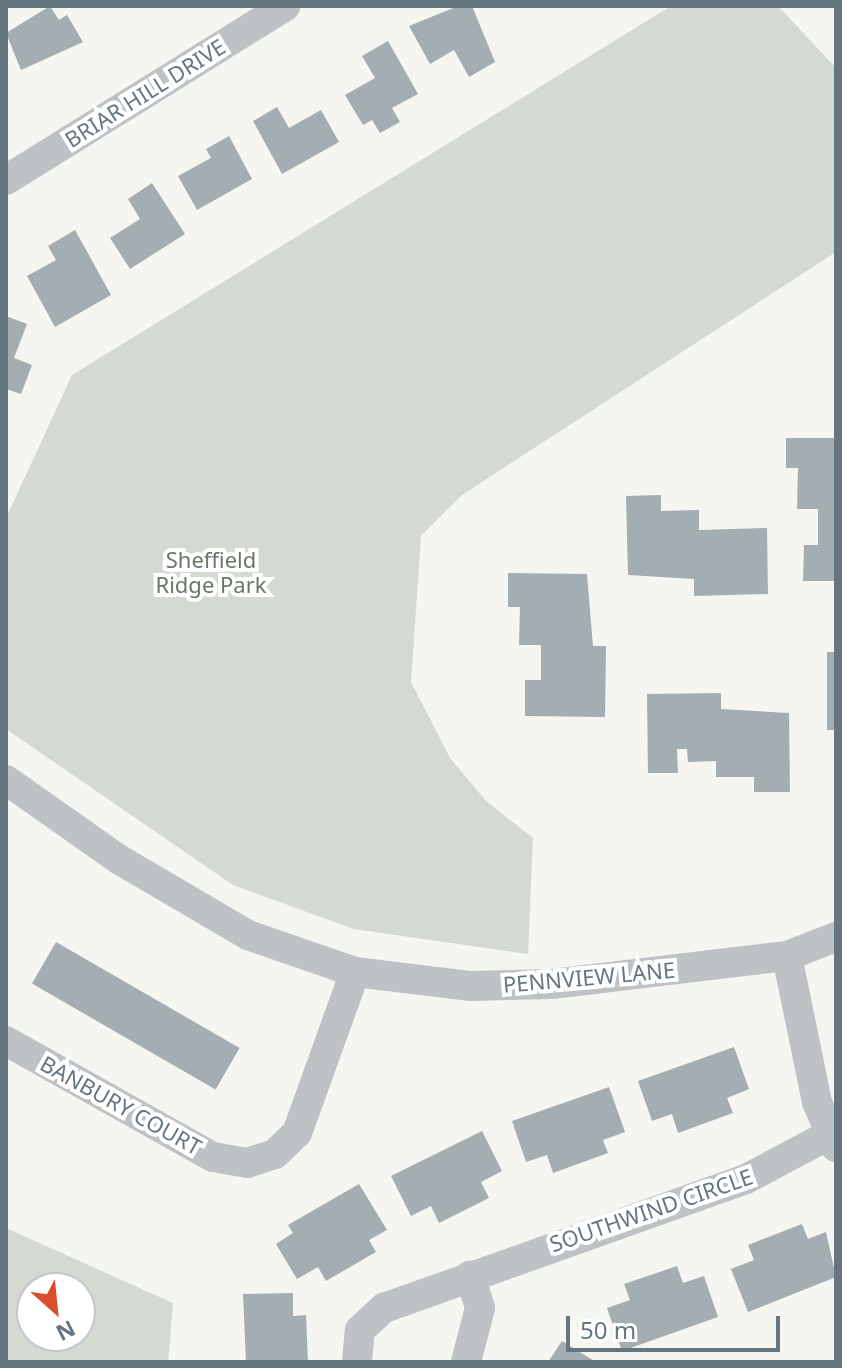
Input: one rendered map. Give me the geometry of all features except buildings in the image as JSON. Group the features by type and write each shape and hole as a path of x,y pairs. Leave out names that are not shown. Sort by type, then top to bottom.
{"street":[{"name":"BRIAR HILL DRIVE","path":"6,180 285,6"},
{"name":"PENNVIEW LANE","path":"6,780 120,860 248,935 355,972 471,986 552,984 787,956 836,937"},
{"path":"787,956 826,1097 832,1142"},
{"name":"BANBURY COURT","path":"6,1041 213,1157 247,1163 275,1154 297,1133 355,972"},
{"name":"SOUTHWIND CIRCLE","path":"357,1362 360,1330 384,1308 746,1179 832,1142"},
{"path":"466,1362 480,1308 470,1275"}],"green space":[{"name":"Sheffield Ridge Park","path":"671,6 778,6 836,68 836,252 462,495 421,536 411,682 450,758 486,801 533,838 528,954 354,929 233,885 6,729 6,518 72,375"},
{"path":"6,1228 173,1303 168,1362 6,1362"}]}
